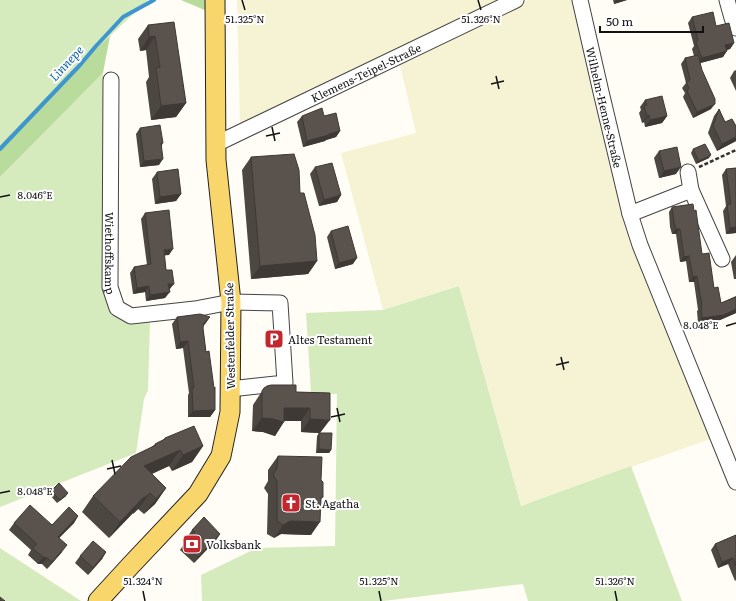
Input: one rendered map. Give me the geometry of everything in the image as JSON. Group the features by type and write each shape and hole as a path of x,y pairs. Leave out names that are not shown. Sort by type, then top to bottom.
{"main road":[{"name":"Westenfelder Straße","path":"98,601 198,494 221,456 230,412 231,302 222,222 216,144 215,0"}],"street":[{"name":"Klemens-Teipel-Straße","path":"216,144 516,0"},
{"name":"Wilhelm-Henne-Straße","path":"580,0 630,214 640,245 736,482"},
{"path":"727,0 736,28"},
{"name":"Wiethoffskamp","path":"111,80 110,287 117,308 130,316 195,309 231,302 280,304 285,383 230,390"},
{"path":"688,172 692,190 722,259"},
{"path":"630,214 692,190"}],"path":[{"path":"688,172 736,150"}],"shaded area":[{"path":"237,0 503,0 240,125"},
{"path":"528,0 574,0 635,253 713,438 521,506 459,286 383,310 341,153 416,133 399,61"}],"green space":[{"path":"0,0 148,0 80,62 0,145"},
{"path":"181,0 206,0 207,11"},
{"path":"110,36 103,73 0,177 0,145 80,62"},
{"path":"103,73 104,296 112,315 126,323 150,322 148,390 144,399 136,453 0,507 0,177"},
{"path":"459,286 521,506 631,466 682,601 528,601 523,584 383,601 202,601 201,575 257,548 335,546 337,394 311,393 306,313 383,310"},
{"path":"0,548 81,601 0,601"}],"building":[{"path":"713,12 716,26 729,23 734,43 725,45 727,51 702,58 696,43 698,40 692,17"},
{"path":"174,22 186,103 161,106 156,68 160,67 155,36 149,37 148,25"},
{"path":"698,55 702,70 715,99 715,104 697,112 687,91 689,88 686,82 690,80 685,58"},
{"path":"662,96 667,116 650,120 644,106 647,105 645,100"},
{"path":"322,108 324,116 336,113 340,131 307,141 302,116"},
{"path":"719,109 725,122 732,119 736,126 736,137 722,144 713,126"},
{"path":"160,125 163,143 161,143 163,159 144,161 140,128"},
{"path":"705,144 711,155 699,161 693,149"},
{"path":"677,147 681,167 664,171 659,151"},
{"path":"294,154 299,170 300,193 304,193 315,235 317,261 260,266 251,157"},
{"path":"332,163 341,195 324,200 315,167"},
{"path":"736,168 736,227 730,228 727,205 731,204 726,169"},
{"path":"178,169 181,194 160,197 157,172"},
{"path":"693,204 694,211 696,210 702,254 709,253 714,288 718,287 721,303 736,297 736,309 724,315 702,318 702,306 697,276 693,277 689,256 684,257 680,229 676,229 674,222 672,207"},
{"path":"169,210 173,249 164,250 166,270 172,270 174,284 168,284 170,292 150,295 149,286 137,288 134,267 151,264 145,213"},
{"path":"348,226 357,258 339,263 331,231"},
{"path":"200,314 210,317 204,323 203,328 206,352 209,351 214,388 215,387 215,410 193,411 192,388 194,388 188,341 180,342 177,317"},
{"path":"296,385 296,392 330,393 330,420 310,419 310,408 284,408 284,422 262,418 262,391 267,386"},
{"path":"194,426 203,446 183,455 180,450 144,466 166,488 156,499 150,493 144,497 120,522 93,496 131,457 156,445 155,444 165,438"},
{"path":"319,433 332,433 331,450 319,449"},
{"path":"278,456 322,457 321,480 323,482 323,497 321,498 320,522 290,521 283,525 277,521 277,481 273,475 277,468"},
{"path":"59,483 68,493 60,500 51,491"},
{"path":"30,505 52,525 69,507 78,516 58,537 67,545 52,562 32,548 37,544 14,523"},
{"path":"204,517 220,534 198,557 184,544 195,532 192,530"},
{"path":"736,535 736,566 733,558 722,562 715,544"},
{"path":"93,541 106,552 93,568 80,556"}],"waterway":[{"name":"Linnepe","path":"0,149 80,65 123,17 154,0"}],"place":[{"name":"Altes Testament","path":"274,339"},
{"name":"St. Agatha","path":"291,503"},
{"name":"Volksbank","path":"192,544"}]}
